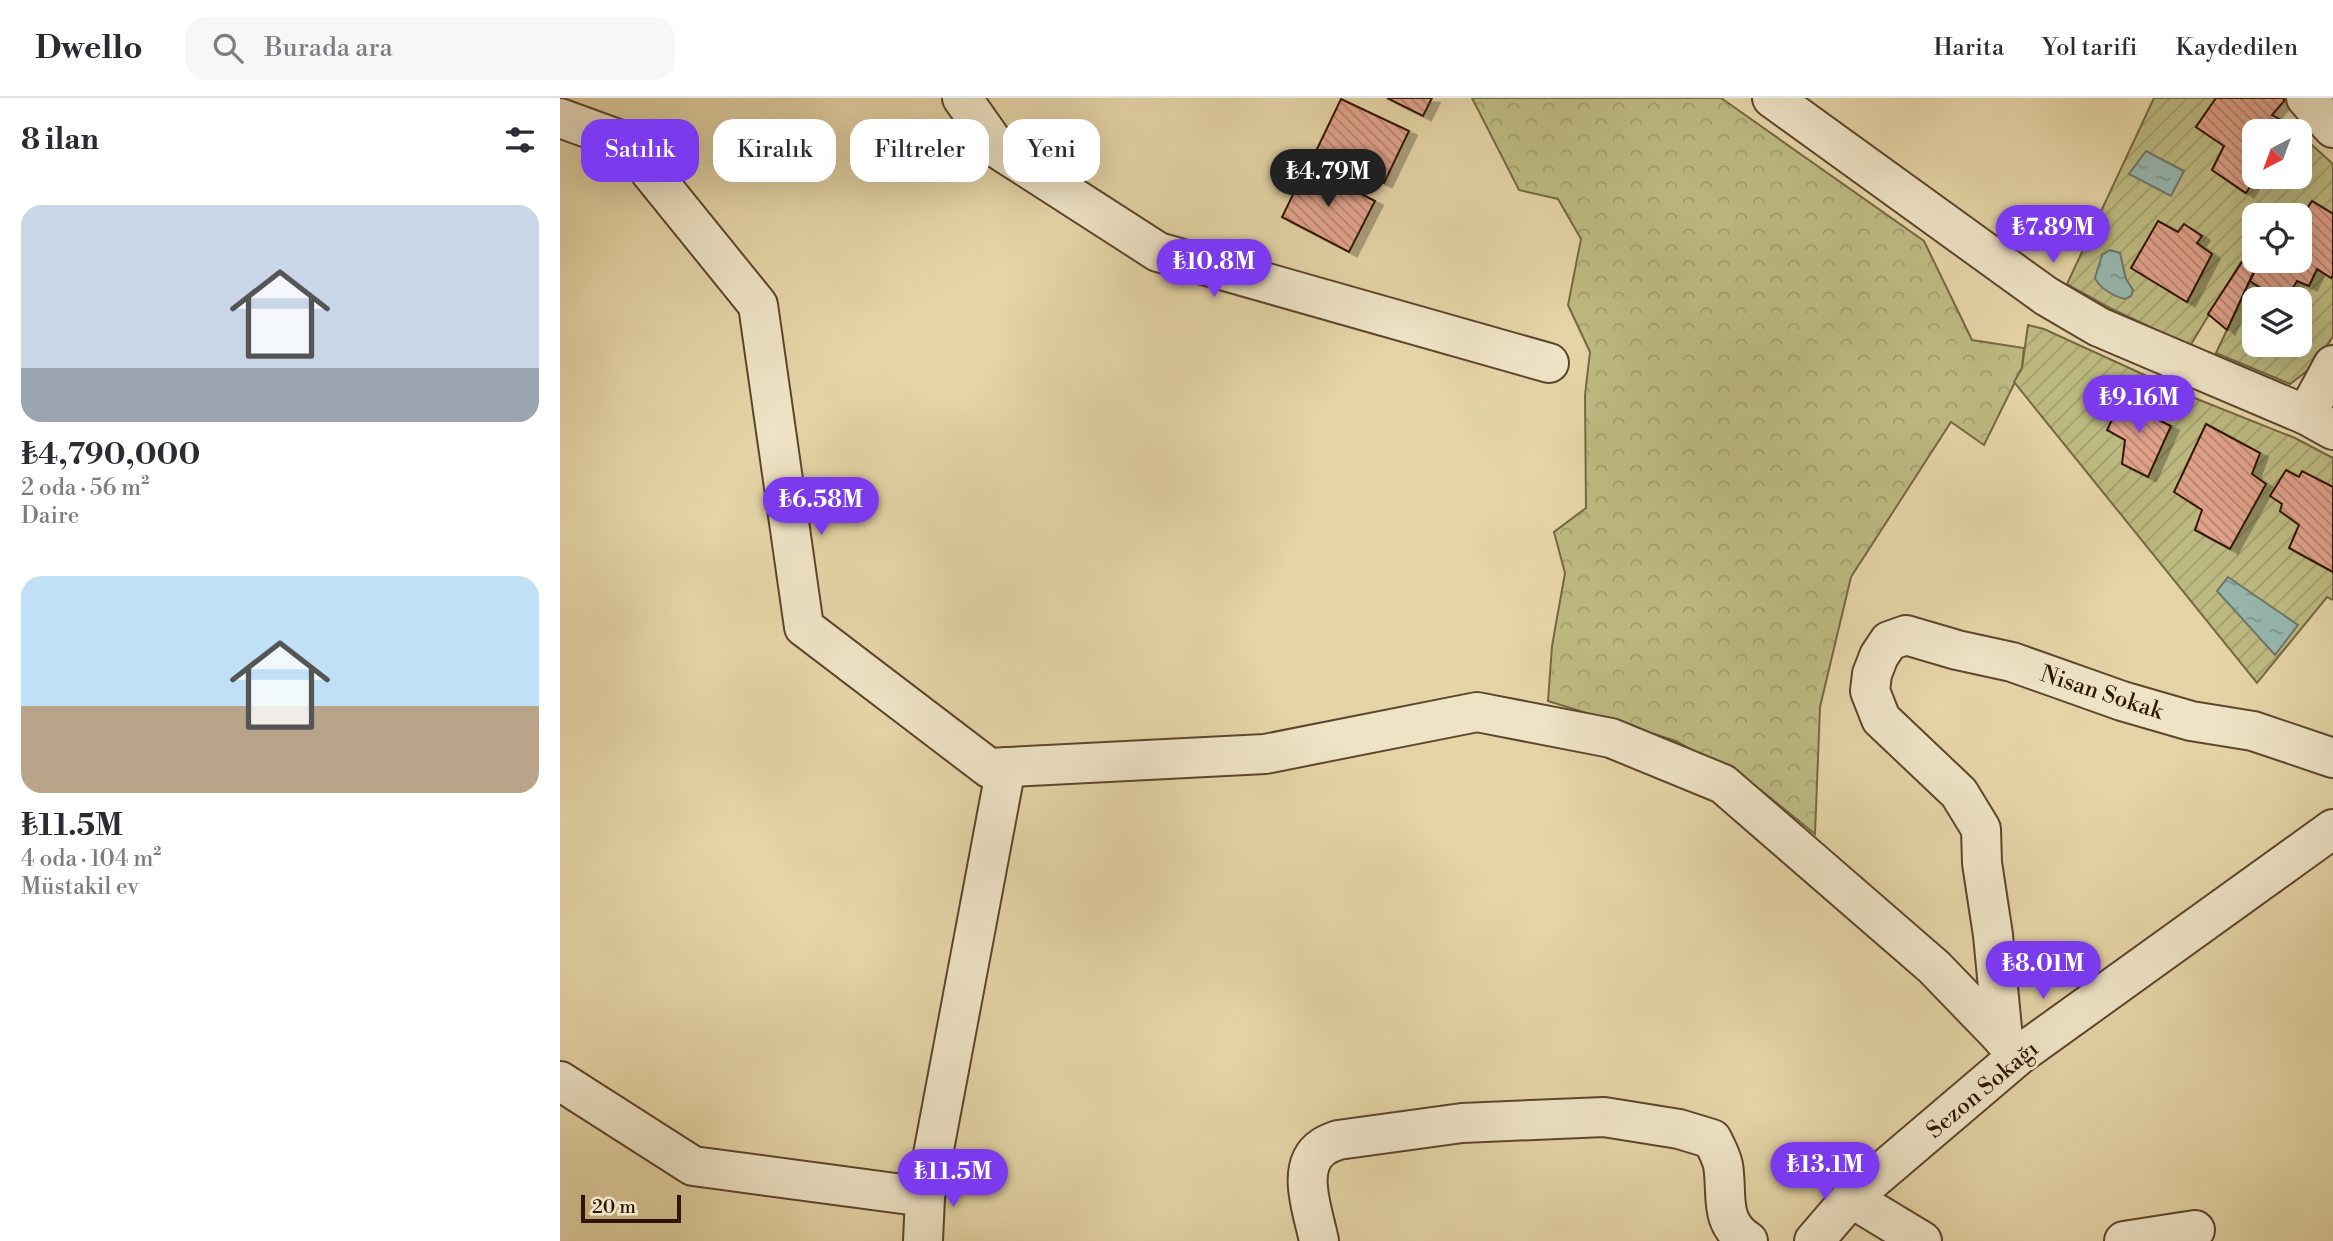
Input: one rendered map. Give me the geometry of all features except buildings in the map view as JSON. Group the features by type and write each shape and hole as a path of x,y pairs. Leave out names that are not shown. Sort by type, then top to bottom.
{"street":[{"path":"962,98 998,149 1158,252 1549,363"},
{"path":"1772,98 2046,296 2099,327 2319,422 2333,365"},
{"path":"2306,98 2333,128"},
{"path":"560,118 626,142 758,305 804,627 989,768 1265,754 1477,712 1611,738 1723,784 1934,967 2011,1047"},
{"name":"Nisan Sokak","path":"2011,1047 1982,863 1981,829 1959,793 1881,719 1870,691 1872,674 1889,641 1906,635 2012,662 2122,701 2191,721 2253,731 2333,758"},
{"path":"923,1241 925,1197 1006,767"},
{"name":"Sezon Sokağı","path":"1814,1241 1857,1202 2011,1047 2333,829"},
{"path":"560,1081 694,1166 925,1197"},
{"path":"1319,1241 1307,1184 1310,1162 1321,1148 1338,1140 1462,1123 1604,1117 1679,1129 1712,1139 1723,1162 1727,1217 1740,1236 1748,1241"},
{"path":"1828,1241 1857,1202 1922,1241"},
{"path":"2124,1241 2195,1230"}],"green space":[{"path":"1472,98 1721,98 1924,241 1972,340 2024,348 2022,368 1984,445 1951,422 1851,577 1820,707 1815,834 1757,787 1676,741 1548,701 1552,646 1565,573 1554,532 1586,508 1585,395 1590,352 1568,305 1581,239 1558,199 1519,190"},
{"path":"2154,98 2216,98 2196,127 2224,146 2212,170 2245,193 2248,189 2312,189 2312,145 2333,164 2333,214 2312,201 2242,203 2242,263 2190,346 2067,284"},
{"path":"2317,269 2331,278 2333,275 2333,336 2316,364 2290,384 2216,353 2242,298 2242,357 2312,357 2312,287 2293,287 2297,281 2309,286"},
{"path":"2250,281 2259,287 2247,287"},
{"path":"2028,325 2044,329 2197,399 2295,438 2333,458 2333,600 2327,597 2257,683 2014,382 2022,368"}],"water":[{"path":"2146,151 2184,171 2171,196 2129,174"},
{"path":"2110,250 2120,253 2126,279 2133,290 2131,296 2125,299 2108,292 2095,278 2102,255"},
{"path":"2228,577 2298,625 2275,655 2217,591"}]}
